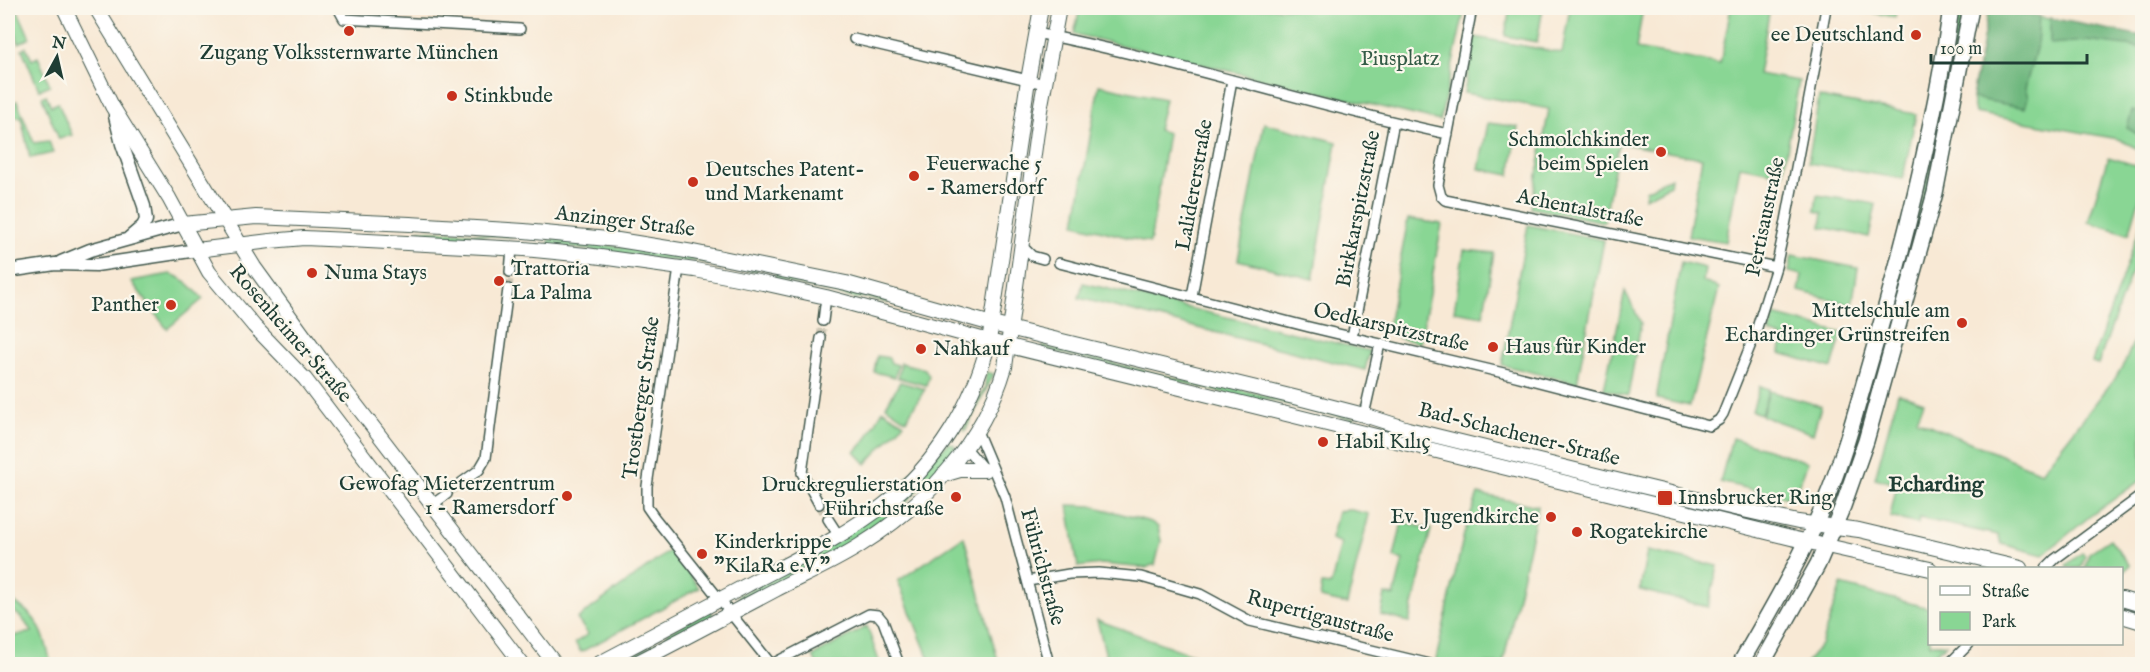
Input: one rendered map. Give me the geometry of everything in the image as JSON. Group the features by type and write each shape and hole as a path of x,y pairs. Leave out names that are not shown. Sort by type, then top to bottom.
{"main road":[{"name":"Rosenheimer Straße","path":"64,8 112,106 209,272 319,397 522,664"},
{"name":"Rosenheimer Straße","path":"96,8 224,219 320,358 555,664"},
{"path":"598,664 714,595 839,536 886,504 905,486 925,465 954,427 977,380 989,341 1041,8"},
{"path":"634,664 858,546 905,513 966,448 999,386 1005,367 1045,84 1059,8"},
{"path":"1740,664 1815,524 1829,492 1854,419 1897,269 1928,138 1952,8"},
{"path":"1762,664 1813,574 1835,526 1866,441 1935,193 1971,8"},
{"name":"Anzinger Straße","path":"183,224 256,217 524,231 618,240 779,268 1011,328"},
{"name":"Anzinger Straße","path":"197,250 304,238 512,248 586,255 763,283 826,297 1009,346"},
{"name":"Bad-Schachener-Straße","path":"1011,328 1616,480 1734,508 1815,524 1866,531 2016,567"},
{"name":"Bad-Schachener-Straße","path":"1009,346 1826,546 1928,569"},
{"path":"1356,430 1364,415"},
{"path":"954,427 966,448"},
{"path":"943,475 960,470 984,470"},
{"path":"2123,600 2142,605"},
{"path":"2123,617 2142,622"}],"street":[{"path":"338,8 344,19 520,29"},
{"path":"1036,33 1448,134 1472,8"},
{"name":"Pertisaustraße","path":"1714,424 1723,414 1755,334 1776,267 1826,8"},
{"path":"854,39 1045,84"},
{"name":"Lalidererstraße","path":"1192,296 1232,80"},
{"path":"112,106 122,144 144,206 146,220 143,226 129,238"},
{"name":"Birkkarspitzstraße","path":"1352,337 1394,122"},
{"name":"Achentalstraße","path":"1448,134 1438,185 1441,196 1450,202 1776,267"},
{"path":"55,264 90,250 183,224"},
{"path":"1022,246 1032,256 1043,259"},
{"path":"510,272 512,248"},
{"path":"8,271 55,264 96,265 197,250"},
{"name":"Oedkarspitzstraße","path":"1059,263 1309,327 1512,375 1702,425 1714,424"},
{"name":"Trostberger Straße","path":"679,268 647,486 647,503 654,517 714,595 771,664"},
{"path":"461,483 479,470 486,458 508,289"},
{"path":"823,321 826,297"},
{"path":"819,504 802,472 820,338"},
{"path":"1364,415 1380,344"},
{"name":"Führichstraße","path":"977,431 1005,497 1049,664"},
{"path":"966,448 984,470 998,480"},
{"path":"432,505 447,494"},
{"path":"2047,567 2142,495"},
{"path":"828,519 839,536"},
{"name":"Rupertigaustraße","path":"1028,581 1069,574 1099,573 1141,577 1200,594 1250,621 1430,664"},
{"path":"771,664 869,614 878,615 883,621 899,664"},
{"path":"1949,664 1968,645"}],"green space":[{"path":"8,8 11,14 18,11 30,38 19,43"},
{"name":"Piusplatz","path":"1080,8 1465,8 1440,121 1074,34"},
{"path":"1510,8 1543,8 1537,42 1505,36"},
{"path":"1570,8 1643,8 1636,49 1720,64 1731,8 1770,8 1758,74 1799,81 1783,174 1740,166 1726,242 1688,236 1702,158 1619,143 1604,222 1531,208 1549,109 1464,93 1475,37 1562,53"},
{"path":"1875,8 1897,8 1895,17 1874,13"},
{"path":"1959,8 1964,8 1924,206 1860,438 1840,495 1835,495 1852,450 1920,205"},
{"path":"1989,8 2142,36 2142,151 2118,139 1975,113 1972,98"},
{"path":"1989,8 2039,16 2037,45 2025,88 2028,97 2025,108 1972,98"},
{"path":"2050,18 2142,36 2142,48 2087,41 2050,44"},
{"path":"26,47 32,60 38,57 50,85 39,90 22,49"},
{"path":"1099,85 1165,99 1158,130 1168,133 1150,243 1075,224"},
{"path":"46,95 51,106 58,103 72,135 59,139 42,97"},
{"path":"1819,97 1916,114 1903,179 1808,163"},
{"path":"17,101 34,143 49,141 53,153 30,158 21,117 8,116 8,104"},
{"path":"2132,111 2142,111 2142,137 2127,128"},
{"path":"1264,123 1337,142 1313,279 1238,260"},
{"path":"1488,123 1518,127 1510,175 1479,169"},
{"path":"2108,157 2142,167 2142,190 2129,234 2088,222"},
{"path":"1671,177 1670,185 1645,198 1646,190"},
{"path":"1817,195 1876,204 1869,237 1821,227 1823,213 1815,211"},
{"path":"1408,219 1442,224 1420,343 1398,338 1398,328 1388,326"},
{"path":"2142,222 2142,243 2098,364 2092,362"},
{"path":"1528,225 1604,240 1577,383 1502,365"},
{"path":"419,230 511,235 512,237 470,235 459,239 419,237"},
{"path":"549,238 645,250 757,269 756,272 697,261 684,262 549,245"},
{"path":"1464,250 1494,253 1483,316 1454,311"},
{"path":"1792,255 1858,268 1852,305 1799,291 1802,275 1789,272"},
{"path":"1681,262 1705,268 1703,282 1719,288 1690,406 1657,399"},
{"path":"775,273 889,301 887,303 863,297 856,299 775,279"},
{"path":"170,274 192,287 203,299 167,329 131,281"},
{"path":"1083,283 1370,351 1365,370 1079,298"},
{"path":"1625,291 1641,323 1628,396 1604,389"},
{"path":"1774,315 1842,333 1832,368 1780,353 1782,337 1769,333"},
{"path":"2142,320 2142,479 2089,517 2043,555 2002,544 1998,535 1919,518 1918,524 1890,517 1897,484 1875,478 1898,393 1924,402 1917,420 2041,472 2116,377 2126,360"},
{"path":"1043,346 1196,383 1210,382 1355,418 1354,420 1266,399 1257,401 1043,349"},
{"path":"877,356 889,358 891,363 898,365 895,377 874,372"},
{"path":"901,363 925,369 929,376 926,385 898,378"},
{"path":"986,372 994,374 965,431 963,429 985,387"},
{"path":"900,382 925,389 906,420 886,406"},
{"path":"1760,386 1769,389 1761,414 1752,411"},
{"path":"1769,391 1821,406 1813,434 1762,416"},
{"path":"883,410 904,423 866,464 855,452 866,440"},
{"path":"1378,425 1784,524 1784,526 1692,505 1684,506 1377,430"},
{"path":"1732,438 1808,462 1793,499 1720,482"},
{"path":"949,443 955,445 955,449 908,500 876,527 831,555 751,597 742,601 738,599 739,595 810,557"},
{"path":"1478,494 1538,506 1503,664 1435,664 1464,534"},
{"path":"1068,505 1092,506 1151,522 1158,527 1161,541 1155,565 1146,568 1101,564 1078,567"},
{"path":"1347,509 1369,514 1347,604 1320,598 1322,584 1331,585 1341,543 1331,539 1338,512"},
{"path":"1402,522 1431,529 1409,622 1381,615 1385,594 1394,596 1403,560 1394,557"},
{"path":"963,537 999,664 931,664 898,581"},
{"path":"2110,539 2130,566 2123,572 2123,567 2085,567 2089,553"},
{"path":"672,549 699,588 581,652 575,643 588,634 577,619"},
{"path":"1647,551 1718,566 1708,607 1640,590"},
{"path":"2082,553 2085,555 2081,567 2067,567 2066,565"},
{"path":"1841,585 1928,608 1928,645 1945,645 1924,664 1805,664 1821,645"},
{"path":"8,598 34,618 42,633 51,664 8,664 8,637 32,632 22,618 8,607"},
{"path":"708,611 712,612 712,617 622,664 616,664 664,639 669,632"},
{"path":"1097,620 1199,657 1197,664 1108,664"},
{"path":"867,626 880,664 817,664 813,656"}],"tunnel":[{"path":"508,289 510,272"},
{"path":"821,338 823,321"},
{"path":"447,494 461,483"},
{"path":"819,504 828,519"}],"place":[{"name":"Zugang Volkssternwarte München","path":"349,31"},
{"name":"ee Deutschland","path":"1916,35"},
{"name":"Stinkbude","path":"452,96"},
{"name":"Schmolchkinder beim Spielen","path":"1661,152"},
{"name":"Feuerwache 5 - Ramersdorf","path":"914,176"},
{"name":"Deutsches Patent- und Markenamt","path":"693,182"},
{"name":"Numa Stays","path":"312,273"},
{"name":"Trattoria La Palma","path":"499,281"},
{"name":"Panther","path":"171,305"},
{"name":"Mittelschule am Echardinger Grünstreifen","path":"1962,323"},
{"name":"Haus für Kinder","path":"1493,347"},
{"name":"Nahkauf","path":"921,349"},
{"name":"Habil Kılıç","path":"1323,442"},
{"name":"Gewofag Mieterzentrum 1 - Ramersdorf","path":"567,496"},
{"name":"Druckregulierstation Führichstraße","path":"956,497"},
{"name":"Innsbrucker Ring","path":"1665,498"},
{"name":"Ev. Jugendkirche","path":"1551,517"},
{"name":"Rogatekirche","path":"1577,532"},
{"name":"Kinderkrippe \"KilaRa e.V.\"","path":"702,554"}],"district":[{"name":"Echarding","path":"1936,485"}]}
